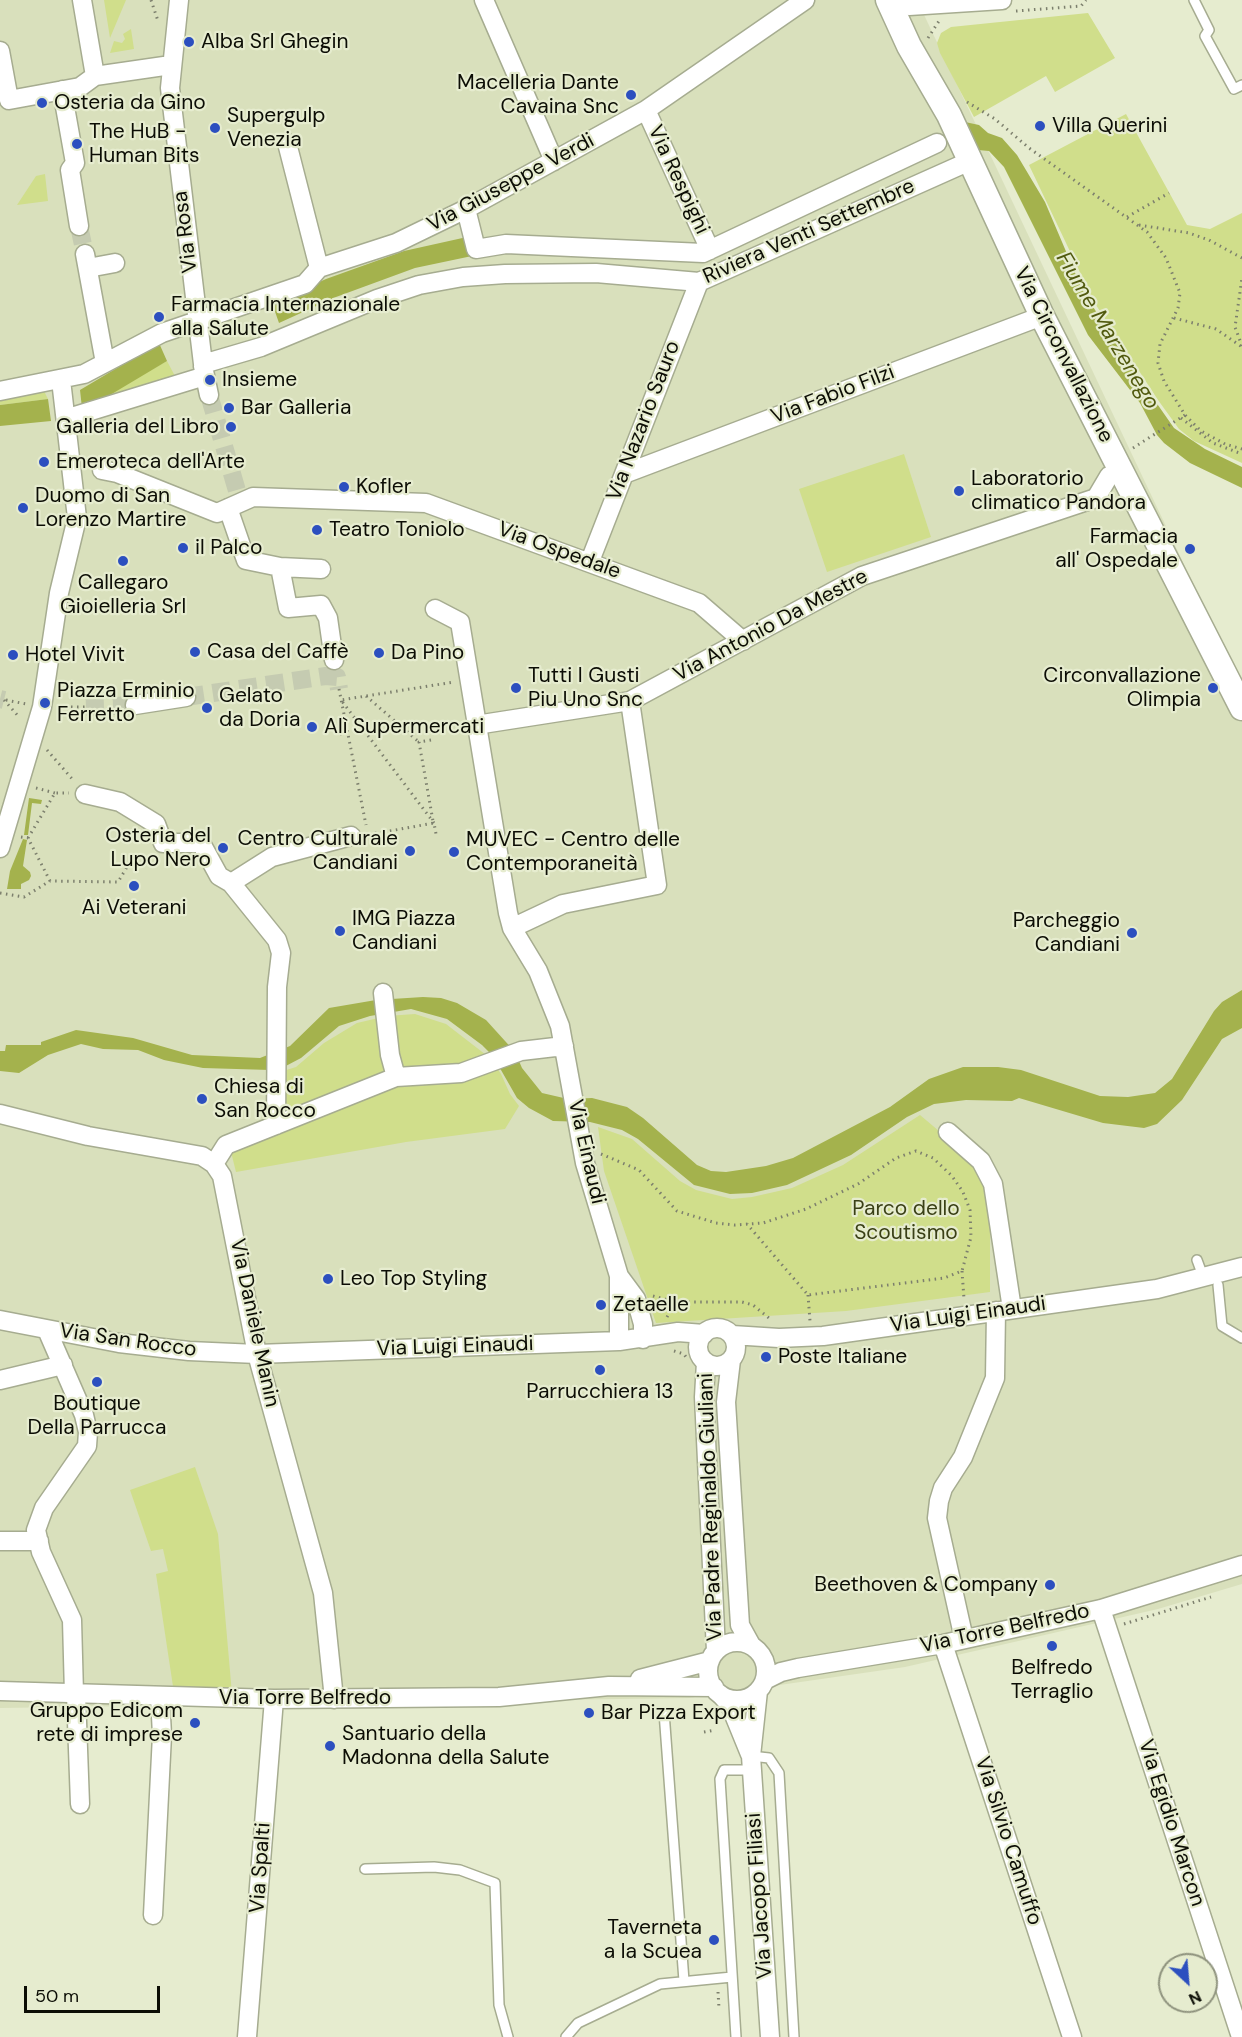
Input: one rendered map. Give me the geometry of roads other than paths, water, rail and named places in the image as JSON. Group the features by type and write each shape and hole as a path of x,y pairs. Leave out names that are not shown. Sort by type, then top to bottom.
{"street":[{"path":"82,0 95,76"},
{"name":"Via Rosa","path":"179,0 170,88 197,321 209,395"},
{"path":"484,0 554,161"},
{"name":"Via Giuseppe Verdi","path":"0,391 62,380 105,363 162,333 305,284 319,268 396,243 466,209 646,110 805,0"},
{"name":"Via Circonvallazione","path":"888,0 909,46 949,115 1042,316 1236,683 1242,708"},
{"path":"896,0 909,6 1006,5"},
{"path":"0,51 9,100 80,87 95,76 171,64"},
{"path":"59,91 75,163 70,170 79,226"},
{"name":"Via Respighi","path":"646,110 710,250"},
{"path":"287,143 319,268"},
{"path":"476,249 506,244 703,253 937,143"},
{"name":"Riviera Venti Settembre","path":"68,418 204,370 376,299 419,285 479,276 596,273 699,282 970,161"},
{"path":"466,209 476,249 479,276"},
{"path":"105,363 86,261 115,263"},
{"name":"Via Nazario Sauro","path":"592,556 699,282"},
{"name":"Via Fabio Filzi","path":"624,474 1042,316"},
{"path":"2,841 42,707 58,593 77,518 68,418 62,380"},
{"path":"102,470 117,473 172,493 217,513 228,508 246,560 280,567 321,569"},
{"name":"Via Antonio Da Mestre","path":"630,701 862,576 1096,498 1109,476"},
{"name":"Via Ospedale","path":"228,508 253,497 426,503 592,556 699,603 742,641"},
{"path":"280,567 288,608 321,605 328,618 334,660"},
{"path":"435,609 460,622 476,725 512,928 563,904 657,885 630,701 476,725"},
{"path":"135,705 186,697"},
{"path":"85,794 120,802 156,824 163,843 201,843 219,876 231,883 277,940 281,953 276,1042 276,1125"},
{"path":"231,883 272,857 359,835"},
{"name":"Via Einaudi","path":"512,928 538,970 561,1026 582,1149 619,1276"},
{"path":"383,993 390,1055 396,1077"},
{"path":"0,1114 88,1136 202,1155 214,1164 226,1145 396,1077 461,1073 521,1051 565,1055"},
{"path":"948,1132 981,1161 993,1184 1004,1310 995,1378 963,1457 943,1488 939,1501 937,1518 964,1639"},
{"name":"Via Daniele Manin","path":"214,1164 222,1176 226,1192 257,1354 323,1593 334,1699"},
{"name":"Via Luigi Einaudi","path":"1211,1282 1242,1267"},
{"path":"619,1276 636,1299 648,1338"},
{"path":"619,1276 619,1341"},
{"name":"Via Luigi Einaudi","path":"732,1335 810,1337 1157,1289 1211,1282 1242,1281"},
{"name":"Via San Rocco","path":"0,1320 119,1343 189,1351 257,1354"},
{"path":"715,1328 732,1335 736,1347 731,1360 716,1366 702,1357 699,1342 704,1334 715,1328"},
{"path":"48,1330 84,1415 88,1432 87,1446 44,1508 36,1530 72,1620 80,1804"},
{"name":"Via Luigi Einaudi","path":"257,1354 619,1341 678,1332 704,1334"},
{"name":"Via Luigi Einaudi","path":"648,1338 661,1343 687,1343 702,1357"},
{"name":"Via Padre Reginaldo Giuliani","path":"702,1357 713,1656"},
{"name":"Via Padre Reginaldo Giuliani","path":"731,1360 726,1402 740,1625 751,1645"},
{"path":"0,1380 63,1365"},
{"path":"0,1541 39,1541"},
{"name":"Via Torre Belfredo","path":"761,1685 781,1672 798,1668 943,1644 1101,1609 1239,1562"},
{"name":"Via Egidio Marcon","path":"1101,1609 1241,2037"},
{"path":"733,1642 751,1645 760,1652 765,1662 761,1685 742,1699 718,1691 708,1671 713,1656 733,1642"},
{"name":"Via Silvio Camuffo","path":"943,1644 1072,2037"},
{"name":"Via Torre Belfredo","path":"609,1686 713,1656"},
{"name":"Via Jacopo Filiasi","path":"761,1685 752,1764 770,2037"},
{"name":"Via Torre Belfredo","path":"0,1691 274,1699 499,1697 609,1686 718,1691"},
{"name":"Via Jacopo Filiasi","path":"718,1691 730,1705 752,1764"},
{"path":"153,1915 162,1735 160,1697"},
{"name":"Via Spalti","path":"247,2037 274,1699"}],"lane":[{"path":"1194,0 1209,30 1205,36 1234,89 1242,85"},
{"path":"1197,1260 1211,1282 1222,1326 1242,1338"},
{"path":"664,1712 684,1982"},
{"path":"736,2037 720,1779 724,1770 769,1758 776,1765 779,1773 794,2037"},
{"path":"365,1869 443,1868 460,1870 495,1883 499,2005 508,2037"},
{"path":"566,2037 578,2023 660,1984 732,1977"}],"water":[{"name":"Fiume Marzenego","path":"965,122 979,125 988,133 1002,138 1017,155 1045,202 1082,289 1125,358 1174,428 1205,449 1242,467 1242,488 1190,463 1157,435 1140,403 1088,335 1004,167 989,151 978,150"},
{"path":"467,237 472,256 415,268 336,297 279,323 272,303 326,279 404,251"},
{"path":"159,343 167,361 95,404 82,408 80,390"},
{"path":"48,399 51,421 0,426 0,405"},
{"path":"29,798 42,800 41,804 32,803 28,835 24,835"},
{"path":"23,839 27,840 23,866 31,876 29,880 21,884 21,889 7,889 10,871"},
{"path":"1242,990 1242,1028 1222,1039 1182,1100 1157,1124 1144,1128 1103,1123 1019,1098 1012,1101 966,1100 934,1104 907,1117 851,1155 787,1185 752,1193 730,1194 694,1185 638,1139 622,1130 590,1122 553,1121 529,1108 517,1098 493,1056 482,1045 447,1019 411,1009 370,1016 339,1026 301,1058 282,1068 270,1070 203,1068 164,1060 138,1050 103,1049 81,1044 48,1055 19,1073 0,1071 0,1051 5,1051 6,1045 41,1045 41,1042 76,1030 133,1038 192,1055 260,1058 290,1046 329,1008 376,1000 441,998 457,1003 486,1020 515,1052 522,1068 542,1093 568,1099 592,1098 627,1107 697,1165 711,1171 726,1172 766,1166 793,1158 890,1107 929,1079 963,1067 998,1067 1021,1070 1100,1096 1128,1097 1155,1093 1172,1079 1214,1011 1222,1002"}],"tunnel":[{"path":"79,226 85,254"},
{"path":"209,395 240,501"},
{"path":"186,697 326,676 337,677 339,689"},
{"path":"0,699 4,700"},
{"path":"86,707 135,705"}],"place":[{"name":"Alba Srl Ghegin","path":"189,42"},
{"name":"Macelleria Dante Cavaina Snc","path":"631,95"},
{"name":"Osteria da Gino","path":"42,103"},
{"name":"Villa Querini","path":"1040,126"},
{"name":"Supergulp Venezia","path":"215,128"},
{"name":"The HuB - Human Bits","path":"77,144"},
{"name":"Farmacia Internazionale alla Salute","path":"159,317"},
{"name":"Insieme","path":"210,380"},
{"name":"Bar Galleria","path":"229,408"},
{"name":"Galleria del Libro","path":"231,427"},
{"name":"Emeroteca dell'Arte","path":"44,462"},
{"name":"Kofler","path":"344,487"},
{"name":"Laboratorio climatico Pandora","path":"959,491"},
{"name":"Duomo di San Lorenzo Martire","path":"23,508"},
{"name":"Teatro Toniolo","path":"317,530"},
{"name":"il Palco","path":"183,548"},
{"name":"Farmacia all' Ospedale","path":"1190,549"},
{"name":"Callegaro Gioielleria Srl","path":"123,561"},
{"name":"Casa del Caffè","path":"195,652"},
{"name":"Da Pino","path":"379,653"},
{"name":"Hotel Vivit","path":"13,655"},
{"name":"Tutti I Gusti Piu Uno Snc","path":"516,688"},
{"name":"Circonvallazione Olimpia","path":"1213,688"},
{"name":"Piazza Erminio Ferretto","path":"45,703"},
{"name":"Gelato da Doria","path":"207,708"},
{"name":"Alì Supermercati","path":"312,727"},
{"name":"Osteria del Lupo Nero","path":"223,848"},
{"name":"Centro Culturale Candiani","path":"410,851"},
{"name":"MUVEC - Centro delle Contemporaneità","path":"454,852"},
{"name":"Ai Veterani","path":"134,886"},
{"name":"IMG Piazza Candiani","path":"340,931"},
{"name":"Parcheggio Candiani","path":"1132,933"},
{"name":"Chiesa di San Rocco","path":"202,1099"},
{"name":"Leo Top Styling","path":"328,1279"},
{"name":"Zetaelle","path":"601,1305"},
{"name":"Poste Italiane","path":"766,1357"},
{"name":"Parrucchiera 13","path":"600,1370"},
{"name":"Boutique Della Parrucca","path":"97,1382"},
{"name":"Beethoven & Company","path":"1050,1585"},
{"name":"Belfredo Terraglio","path":"1052,1646"},
{"name":"Bar Pizza Export","path":"589,1713"},
{"name":"Gruppo Edicom rete di imprese","path":"195,1723"},
{"name":"Santuario della Madonna della Salute","path":"330,1746"},
{"name":"Taverneta a la Scuea","path":"714,1940"}],"park label":[{"name":"Parco dello Scoutismo","path":"906,1221"}]}
